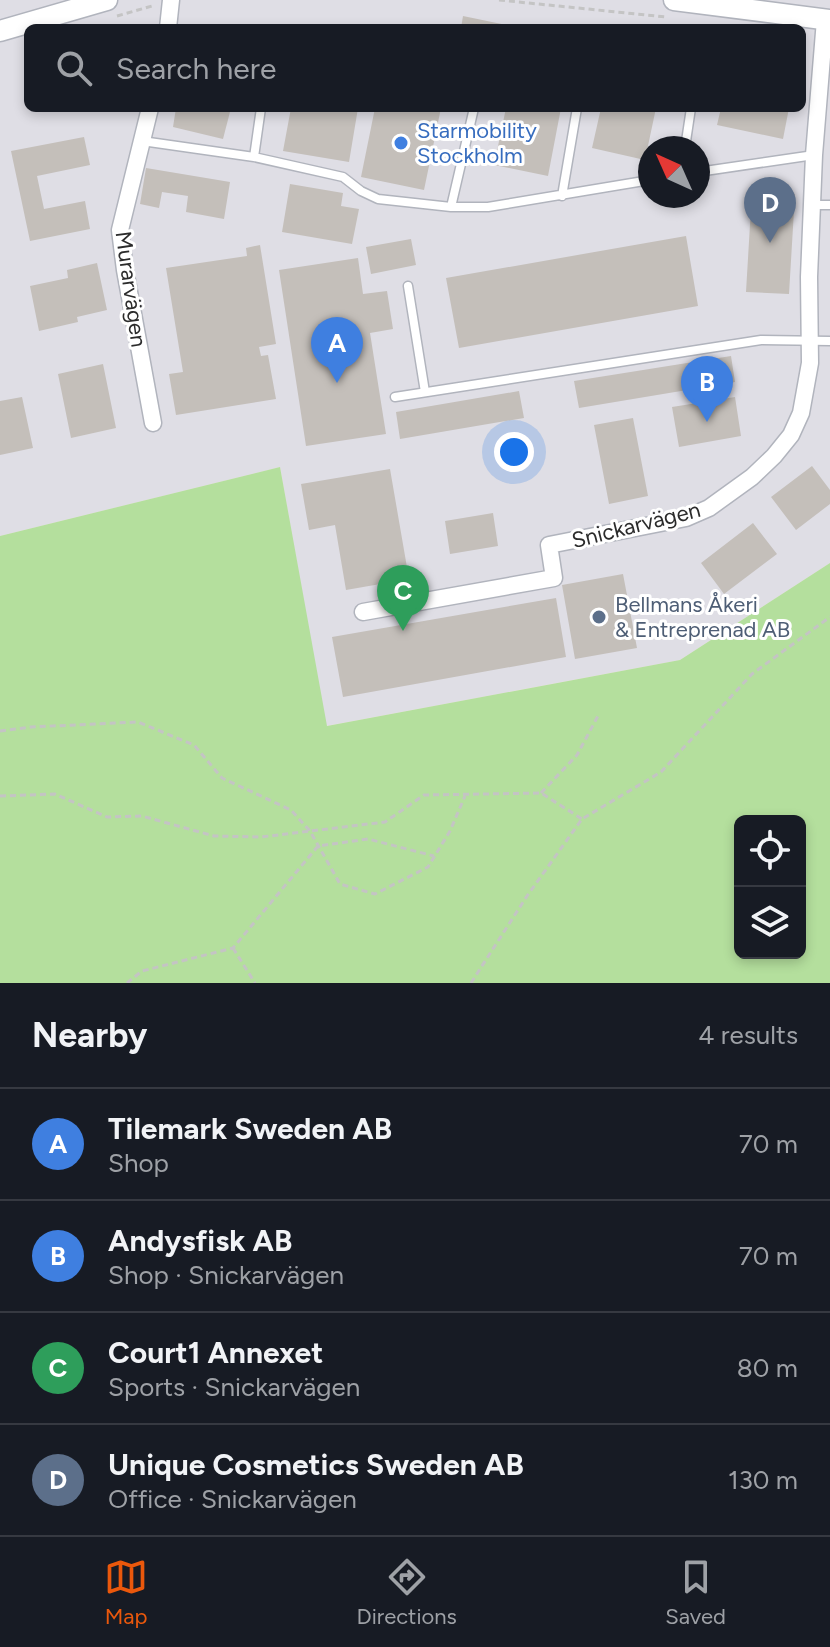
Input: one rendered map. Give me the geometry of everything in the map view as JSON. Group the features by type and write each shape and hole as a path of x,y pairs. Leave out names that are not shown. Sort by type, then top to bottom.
{"street":[{"path":"24,24 107,0"},
{"path":"168,24 171,0"},
{"path":"675,9 696,1 827,20"},
{"name":"Snickarvägen","path":"363,612 554,578 549,545 686,518 709,508 752,477 791,435 801,413 810,363 809,277 821,205 814,155 827,20"},
{"path":"0,31 24,24"},
{"name":"Murarvägen","path":"149,112 120,230 153,423"}],"lane":[{"path":"254,157 260,112"},
{"path":"451,207 473,112"},
{"path":"562,196 576,112"},
{"path":"687,136 690,112"},
{"path":"142,141 254,157 343,177 378,199 451,207 488,207 638,182"},
{"path":"710,170 814,155"},
{"path":"408,286 425,392"},
{"path":"395,397 761,340 830,341"}],"path":[{"path":"499,0 675,9"},
{"path":"471,983 582,819 661,772 752,674 830,617"},
{"path":"541,793 577,755 599,714"},
{"path":"0,731 138,722 194,745 222,778 291,810 310,831 340,884 375,894 428,867 450,831 466,795"},
{"path":"0,796 55,794 107,817 142,816 214,836 261,837 385,822 424,795 541,793 582,819"},
{"path":"127,983 142,971 233,948 318,846 368,839 434,856"},
{"path":"233,948 255,983"}],"shaded area":[{"path":"0,0 830,0 830,563 680,660 326,726 280,467 0,536"}],"green space":[{"path":"280,467 327,726 680,660 830,563 830,983 0,983 0,536"}],"building":[{"path":"463,16 502,24 462,24"},
{"path":"175,112 230,112 223,139 173,127"},
{"path":"290,112 357,112 349,162 283,151"},
{"name":"Starmobility Stockholm","path":"374,112 440,112 424,190 361,177"},
{"name":"Starmobility Stockholm","path":"505,112 560,112 548,176 494,165"},
{"path":"600,112 655,112 650,136 638,136 638,158 592,148"},
{"path":"720,112 788,112 783,139 717,125"},
{"path":"84,137 90,165 37,176 44,209 85,201 90,229 30,241 11,151"},
{"path":"146,168 230,182 224,219 186,212 188,196 162,192 159,208 140,204"},
{"path":"290,184 343,193 341,206 359,209 352,244 282,232"},
{"path":"752,191 795,194 789,294 746,292"},
{"path":"686,236 698,306 459,348 446,278"},
{"path":"411,239 416,265 371,274 366,247"},
{"path":"260,245 276,344 259,347 261,356 268,355 276,399 176,415 169,374 183,372 166,268 247,256 246,248"},
{"path":"358,258 363,294 387,291 393,329 370,333 386,434 306,446 279,270"},
{"path":"97,263 107,310 77,317 78,322 39,331 30,286 68,278 67,270"},
{"path":"731,356 735,382 579,408 574,381"},
{"path":"103,364 116,428 71,438 58,374"},
{"path":"519,391 524,418 400,439 396,412"},
{"path":"22,397 33,448 0,455 0,401"},
{"path":"735,397 741,436 679,447 672,407"},
{"path":"633,418 648,496 609,504 594,425"},
{"path":"812,466 830,490 830,504 796,530 771,497"},
{"path":"390,469 409,579 346,590 335,525 309,530 301,484"},
{"path":"493,513 498,546 450,554 445,521"},
{"path":"753,523 777,554 724,594 701,563"},
{"name":"Bellmans Åkeri & Entreprenad AB","path":"623,574 637,648 575,659 562,585"},
{"path":"556,598 566,657 343,697 332,637"}],"place":[{"name":"Starmobility Stockholm","path":"401,143"},
{"name":"Unique Cosmetics Sweden AB","path":"770,243"},
{"name":"Tilemark Sweden AB","path":"337,383"},
{"name":"Andysfisk AB","path":"707,422"},
{"name":"Bellmans Åkeri & Entreprenad AB","path":"599,617"},
{"name":"Court1 Annexet","path":"403,631"}]}
